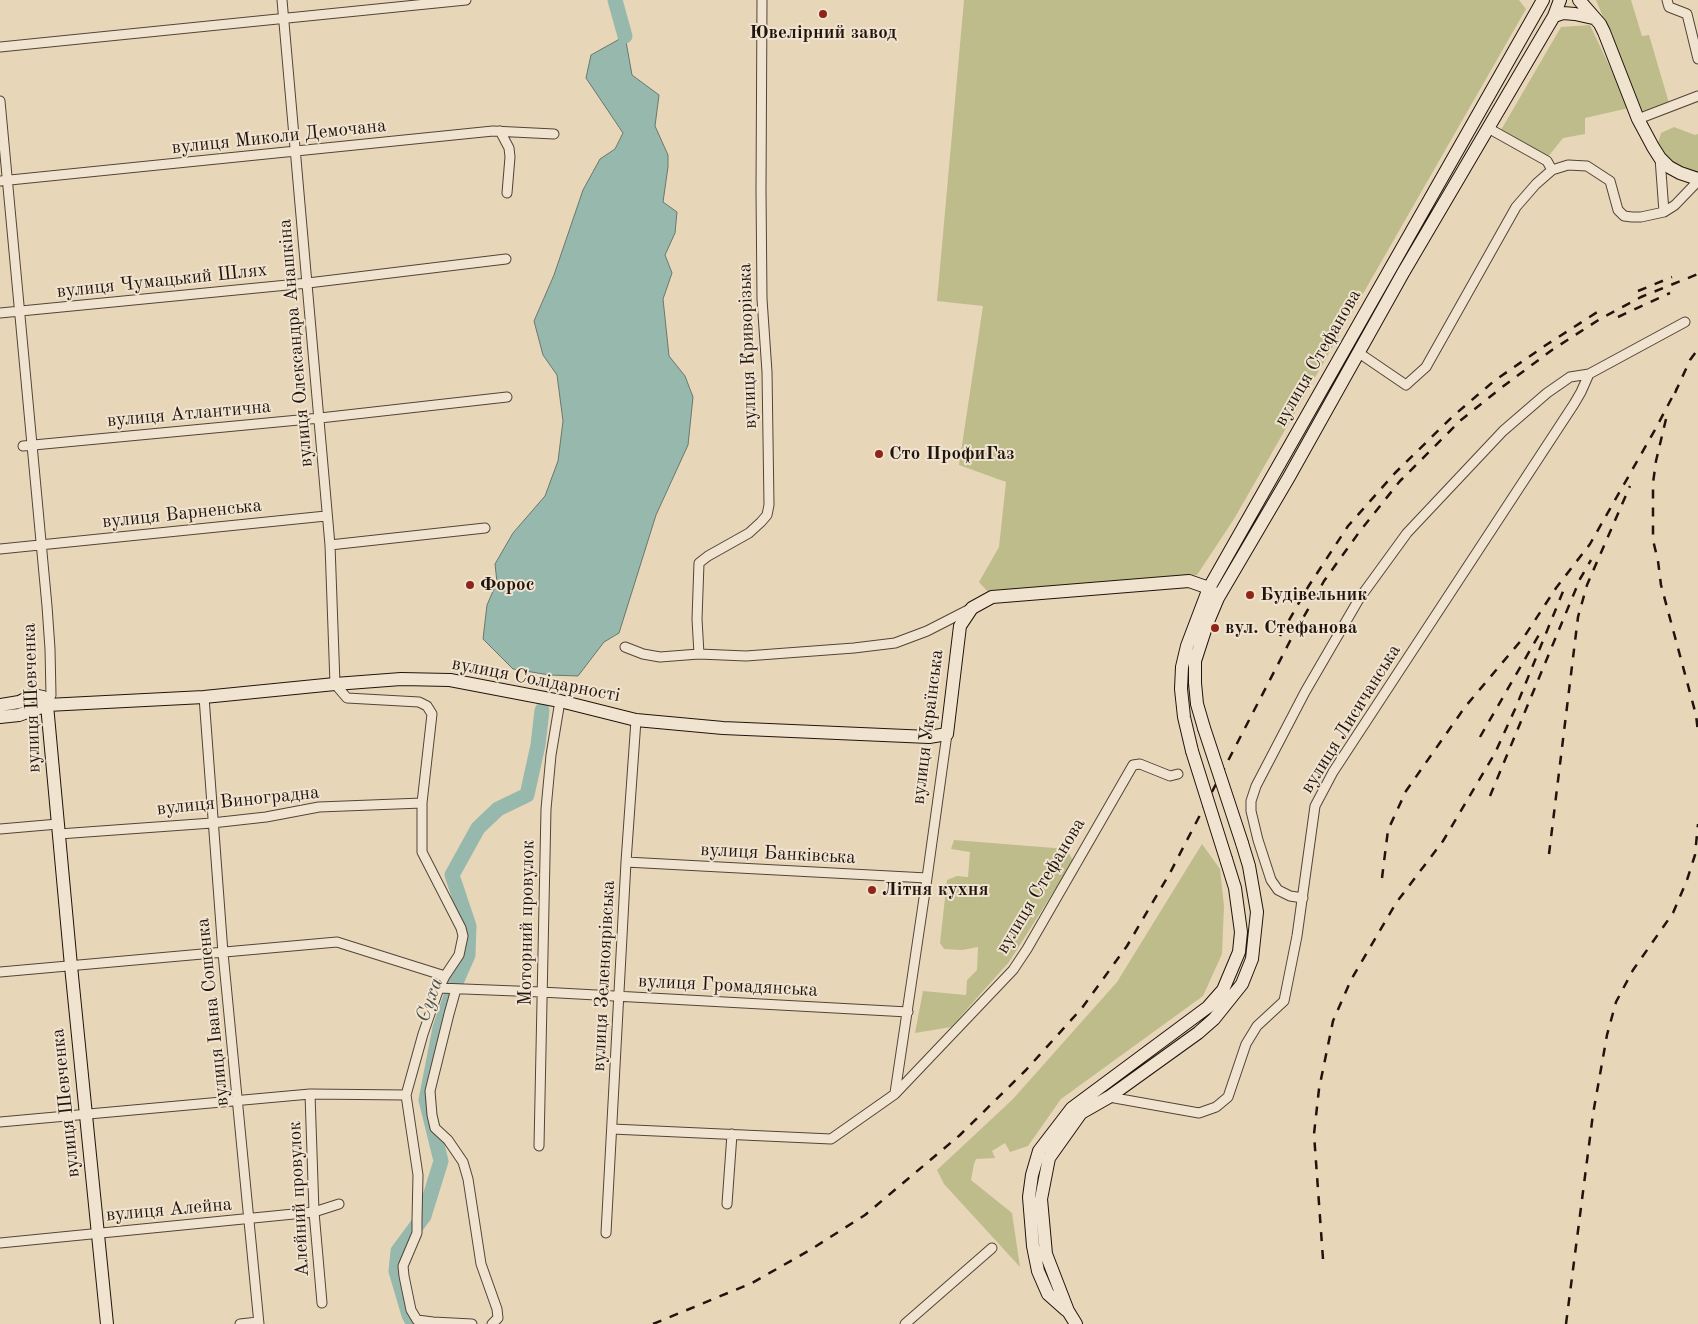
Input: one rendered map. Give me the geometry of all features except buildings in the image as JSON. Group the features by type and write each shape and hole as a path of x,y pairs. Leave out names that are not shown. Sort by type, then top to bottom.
{"main road":[{"name":"вулиця Стефанова","path":"1068,1311 1048,1294 1038,1271 1033,1246 1029,1197 1032,1175 1039,1152 1072,1108 1208,1008 1223,990 1239,952 1241,932 1235,888 1192,751 1184,717 1180,688 1187,646 1209,588 1543,0"},
{"name":"вулиця Стефанова","path":"1109,1096 1203,1029 1227,1004 1242,984 1252,959 1257,912 1249,866 1197,704 1195,662 1207,624 1218,598 1554,16 1560,0"},
{"path":"1579,0 1597,21"},
{"path":"1590,0 1638,118 1660,158 1669,167 1698,180"},
{"path":"1554,16 1563,13 1575,14 1597,21"},
{"path":"972,608 992,597 1189,581 1209,588 1218,598"},
{"name":"вулиця Українська","path":"946,734 960,626 972,608"},
{"name":"вулиця Солідарності","path":"0,717 19,715 47,705 204,697 335,684 402,680 450,680 560,701 636,720 723,728 930,737 946,734"},
{"path":"0,705 19,702 33,695 43,697 47,705"},
{"name":"вулиця Шевченка","path":"47,705 107,1324"},
{"path":"1076,1324 1068,1311 1046,1254 1040,1199 1049,1158 1080,1113 1109,1096"}],"street":[{"name":"вулиця Олександра Анашкіна","path":"282,0 330,545 335,684"},
{"path":"0,47 466,0"},
{"name":"вулиця Криворізька","path":"700,654 697,619 699,563 749,533 767,515 769,505 767,372 762,299 762,0"},
{"path":"1667,0 1670,7 1687,14 1698,59"},
{"path":"1638,118 1698,96"},
{"name":"вулиця Шевченка","path":"0,101 4,180 20,311 28,445 37,545 50,649 51,695 47,705"},
{"path":"1488,128 1547,161 1552,170"},
{"path":"500,131 509,148 507,193"},
{"name":"вулиця Миколи Демочана","path":"4,180 500,131 554,134"},
{"path":"1660,158 1664,212"},
{"path":"1359,353 1406,385 1426,367 1516,207 1536,184 1552,170 1568,165 1587,166 1610,181 1618,210 1624,216 1641,217 1664,212 1675,205 1698,180"},
{"name":"вулиця Чумацький Шлях","path":"0,313 308,283 506,259"},
{"path":"1303,898 1290,896 1278,890 1271,880 1258,840 1251,811 1251,801 1256,786 1305,692 1358,599 1407,533 1503,431 1547,393 1570,377 1589,374 1686,322"},
{"name":"вулиця Лисичанська","path":"1109,1096 1199,1113 1216,1107 1228,1097 1246,1044 1257,1026 1284,1001 1303,898 1315,806 1333,772 1574,404 1589,374"},
{"name":"вулиця Атлантична","path":"28,445 320,418 507,397"},
{"name":"вулиця Варненська","path":"0,549 326,516"},
{"path":"330,545 485,528"},
{"path":"626,647 643,654 660,657 700,654 746,656 854,648 895,643 927,631 972,608"},
{"path":"335,684 346,698 419,702 427,706 432,714 422,803 422,852 461,928 463,936 459,955 445,976 423,1034 406,1095 418,1175 418,1220 417,1233 403,1266 411,1310 418,1320 472,1324"},
{"name":"вулиця Івана Сошенка","path":"204,697 223,953 258,1323"},
{"name":"Моторний провулок","path":"539,1146 546,809 551,755 560,701"},
{"name":"вулиця Зеленоярівська","path":"606,1233 626,862 636,720"},
{"name":"вулиця Українська","path":"895,1094 946,734"},
{"name":"вулиця Стефанова","path":"895,1094 1013,970 1133,765 1140,764 1170,776 1178,774"},
{"name":"вулиця Виноградна","path":"0,829 58,829 212,823 319,808 422,803"},
{"name":"вулиця Банківська","path":"626,862 927,878"},
{"path":"0,972 337,942 445,976"},
{"name":"вулиця Громадянська","path":"441,989 541,992 908,1012"},
{"path":"456,989 430,1091 432,1115 435,1128 448,1140 463,1162 468,1179 481,1264 497,1309 498,1318 492,1324"},
{"path":"0,1122 310,1094 406,1095"},
{"name":"Алейний провулок","path":"310,1094 314,1212 322,1303"},
{"path":"612,1129 831,1139 895,1094"},
{"path":"727,1204 732,1134"},
{"name":"вулиця Алейна","path":"0,1242 314,1212 339,1204"},
{"path":"905,1324 992,1248"},
{"path":"240,1324 258,1323"}],"shaded area":[{"path":"964,0 1519,0 1526,9 1234,519 1197,575 989,593 979,582 999,547 1006,482 959,465 983,306 937,301"},
{"path":"1596,0 1631,0 1642,36 1649,35 1669,103 1643,113"},
{"path":"1590,25 1629,108 1585,118 1585,134 1563,138 1547,158 1501,130 1561,27"},
{"path":"1674,127 1695,135 1698,134 1698,175 1672,165 1657,146 1661,133"},
{"path":"954,840 1067,849 1073,861 1009,962 951,1027 915,1033 923,991 966,995 967,980 977,970 978,947 962,950 944,949 940,943 947,880 957,876 968,877 970,852 951,849"},
{"path":"1202,844 1220,869 1224,906 1222,954 1203,996 1061,1099 1028,1146 1010,1152 1005,1143 992,1151 995,1158 976,1159 971,1180 1012,1213 1020,1267 944,1184 937,1170 1013,1099 1117,982"}],"water":[{"path":"625,36 632,75 659,95 655,126 668,155 663,202 677,212 675,233 665,255 672,273 663,299 669,356 685,376 693,397 688,445 656,515 619,633 604,642 578,676 550,675 513,669 483,639 487,605 497,582 495,564 513,533 545,496 558,461 563,421 557,375 543,355 534,321 554,275 583,190 600,159 615,149 623,133 586,78 591,55"}],"waterway":[{"name":"Суха","path":"615,0 625,36"},
{"name":"Суха","path":"414,1324 409,1315 396,1271 398,1251 424,1216 441,1161 426,1100 440,1028 454,987 468,955 469,926 452,875 478,828 498,809 527,795 538,745 542,710"}],"railway":[{"path":"653,1324 752,1283 810,1250 865,1215 960,1135 1026,1070 1082,1008 1127,946 1170,873 1290,641 1324,581 1360,531 1400,481 1461,420 1552,350 1600,319 1641,297 1698,274"},
{"path":"1638,291 1672,277"},
{"path":"1618,317 1670,293"},
{"path":"1280,636 1308,587 1348,526 1395,473 1452,417 1494,381 1602,309"},
{"path":"1675,393 1690,360 1698,349"},
{"path":"1382,878 1388,830 1406,791 1465,707 1524,637 1556,588 1590,544 1677,388"},
{"path":"1666,419 1653,483 1653,540 1661,585 1696,715 1698,732"},
{"path":"1549,854 1578,617 1587,585 1630,486"},
{"path":"1490,796 1580,579 1591,560"},
{"path":"1323,1259 1314,1134 1319,1089 1333,1021 1351,980 1396,903 1443,841 1495,753 1516,707 1564,589"},
{"path":"1480,737 1540,633"},
{"path":"1566,1324 1593,1114 1607,1035 1616,1002 1633,970 1673,913 1695,855 1698,824"}],"place":[{"name":"Ювелірний завод","path":"823,14"},
{"name":"Сто ПрофиГаз","path":"879,454"},
{"name":"Форос","path":"470,585"},
{"name":"Будівельник","path":"1250,595"},
{"name":"вул. Стефанова","path":"1215,628"},
{"name":"Літня кухня","path":"872,890"}]}
